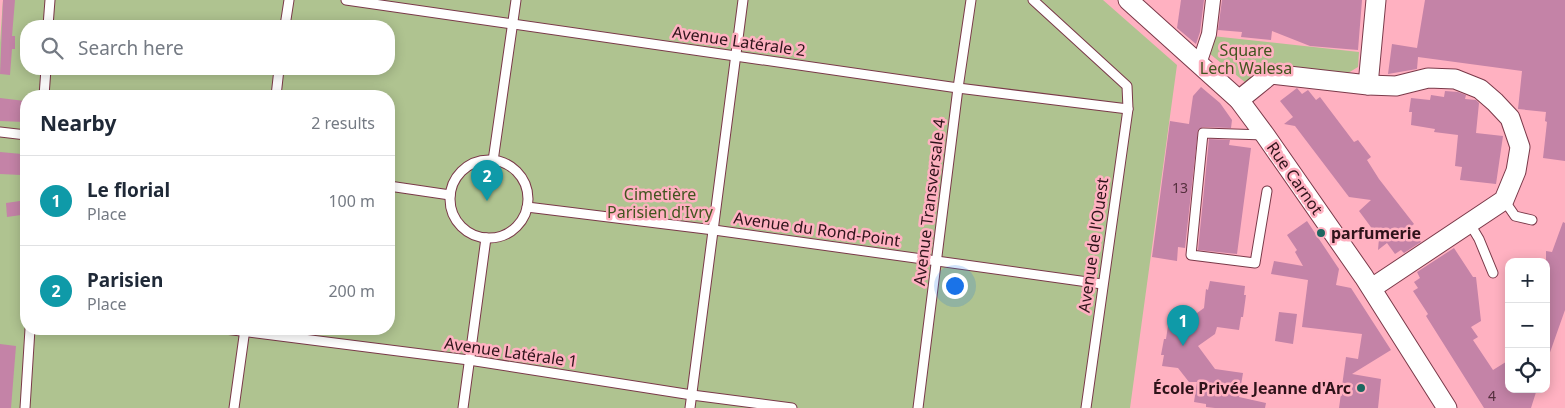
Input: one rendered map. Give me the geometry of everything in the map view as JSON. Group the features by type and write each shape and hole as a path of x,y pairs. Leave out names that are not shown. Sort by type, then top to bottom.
{"street":[{"name":"Rue Carnot","path":"1128,0 1239,100 1372,288 1447,408"},
{"path":"1199,64 1209,34 1214,0"},
{"path":"1368,85 1376,0"},
{"path":"1239,100 1271,74 1368,85 1396,86 1428,78 1455,79 1480,89 1510,118 1520,147 1516,171 1504,200 1372,288"}],"lane":[{"path":"48,20 50,0"},
{"path":"286,20 289,0"},
{"name":"Avenue Latérale 2","path":"346,0 958,88 1128,109"},
{"path":"494,161 516,0"},
{"path":"690,408 743,0"},
{"name":"Avenue Transversale 4","path":"918,408 958,88 971,0"},
{"name":"Avenue de l'Ouest","path":"1033,0 1127,86 1128,109 1086,408"},
{"path":"44,90 46,75"},
{"path":"277,90 278,75"},
{"path":"0,132 20,134"},
{"path":"1265,135 1203,133 1191,255 1255,263 1267,191"},
{"path":"481,161 494,161 506,164 524,182 527,194 527,207 523,218 516,227 508,233 486,238 474,235 463,229 455,219 451,208 450,195 453,183 465,169 481,161"},
{"path":"395,187 450,195"},
{"path":"1504,200 1515,216 1532,220"},
{"name":"Avenue du Rond-Point","path":"527,207 714,230 1102,284"},
{"path":"1470,224 1479,239 1493,273"},
{"path":"463,408 486,238"},
{"path":"25,408 30,335"},
{"path":"234,408 244,335"},
{"name":"Avenue Latérale 1","path":"282,335 469,360 692,395 792,408"}],"green space":[{"name":"Cimetière Parisien d'Ivry","path":"3,0 1103,0 1177,65 1130,408 3,408 0,353 0,43"},
{"name":"Square Lech Walesa","path":"1212,36 1359,52 1358,67 1348,73 1308,69 1246,83 1205,50"}],"building":[{"path":"3,0 15,0 12,36 15,36 15,49 12,49 10,75 0,74"},
{"path":"1181,0 1204,0 1200,32 1196,44 1177,28"},
{"path":"1222,0 1362,0 1358,50 1310,46 1272,31 1271,40 1241,37 1242,32 1218,30"},
{"path":"1425,0 1565,0 1565,161 1543,158 1547,122 1545,121 1546,112 1518,109 1522,71 1418,57 1417,69 1388,74 1392,44 1417,48"},
{"path":"1201,87 1220,103 1232,120 1231,128 1203,127 1198,130 1185,248 1178,247 1177,261 1152,257 1170,121 1189,124 1193,96"},
{"path":"1297,88 1302,94 1308,90 1316,100 1320,97 1354,142 1358,140 1371,157 1367,160 1379,179 1414,224 1410,227 1421,242 1404,253 1401,250 1395,254 1387,243 1378,250 1379,238 1359,211 1371,200 1349,197 1295,126 1284,124 1293,117 1280,101"},
{"path":"1445,91 1458,92 1466,95 1465,99 1476,100 1479,103 1476,133 1503,136 1496,184 1460,180 1462,167 1455,166 1458,135 1434,132 1435,129 1411,125 1412,112 1409,112 1411,98 1430,100 1431,95 1444,97"},
{"path":"0,98 20,100 20,122 0,121"},
{"path":"1209,139 1230,140 1229,145 1251,148 1237,254 1198,250"},
{"path":"0,152 20,154 20,175 0,174"},
{"path":"20,201 20,215 7,217 6,203"},
{"path":"1307,221 1339,269 1336,285 1351,288 1391,350 1352,374 1381,379 1378,408 1339,408 1346,357 1358,359 1362,334 1302,327 1308,280 1271,274 1274,261 1303,266 1295,252 1297,250 1287,235"},
{"path":"1563,222 1565,223 1565,310 1550,352 1550,258 1546,258 1546,251 1552,252"},
{"path":"1454,248 1473,277 1476,277 1481,321 1471,327 1478,337 1473,340 1493,370 1505,362 1505,393 1536,393 1531,408 1484,408 1426,316 1428,314 1413,291 1418,288 1414,282 1420,278 1417,272"},
{"path":"1210,281 1245,286 1244,295 1246,295 1243,317 1241,317 1239,330 1217,327 1215,334 1198,346 1215,369 1243,373 1239,397 1266,403 1265,408 1206,407 1206,404 1194,402 1197,382 1189,382 1178,368 1162,366 1164,355 1161,355 1169,319 1186,321 1204,308 1206,289 1208,290"},
{"path":"1279,312 1297,314 1293,344 1275,341"},
{"path":"0,344 16,346 11,408 0,408"}],"place":[{"name":"Parisien","path":"487,201"},
{"name":"parfumerie","path":"1321,233"},
{"name":"Le florial","path":"1183,346"},
{"name":"École Privée Jeanne d'Arc","path":"1361,388"}]}
